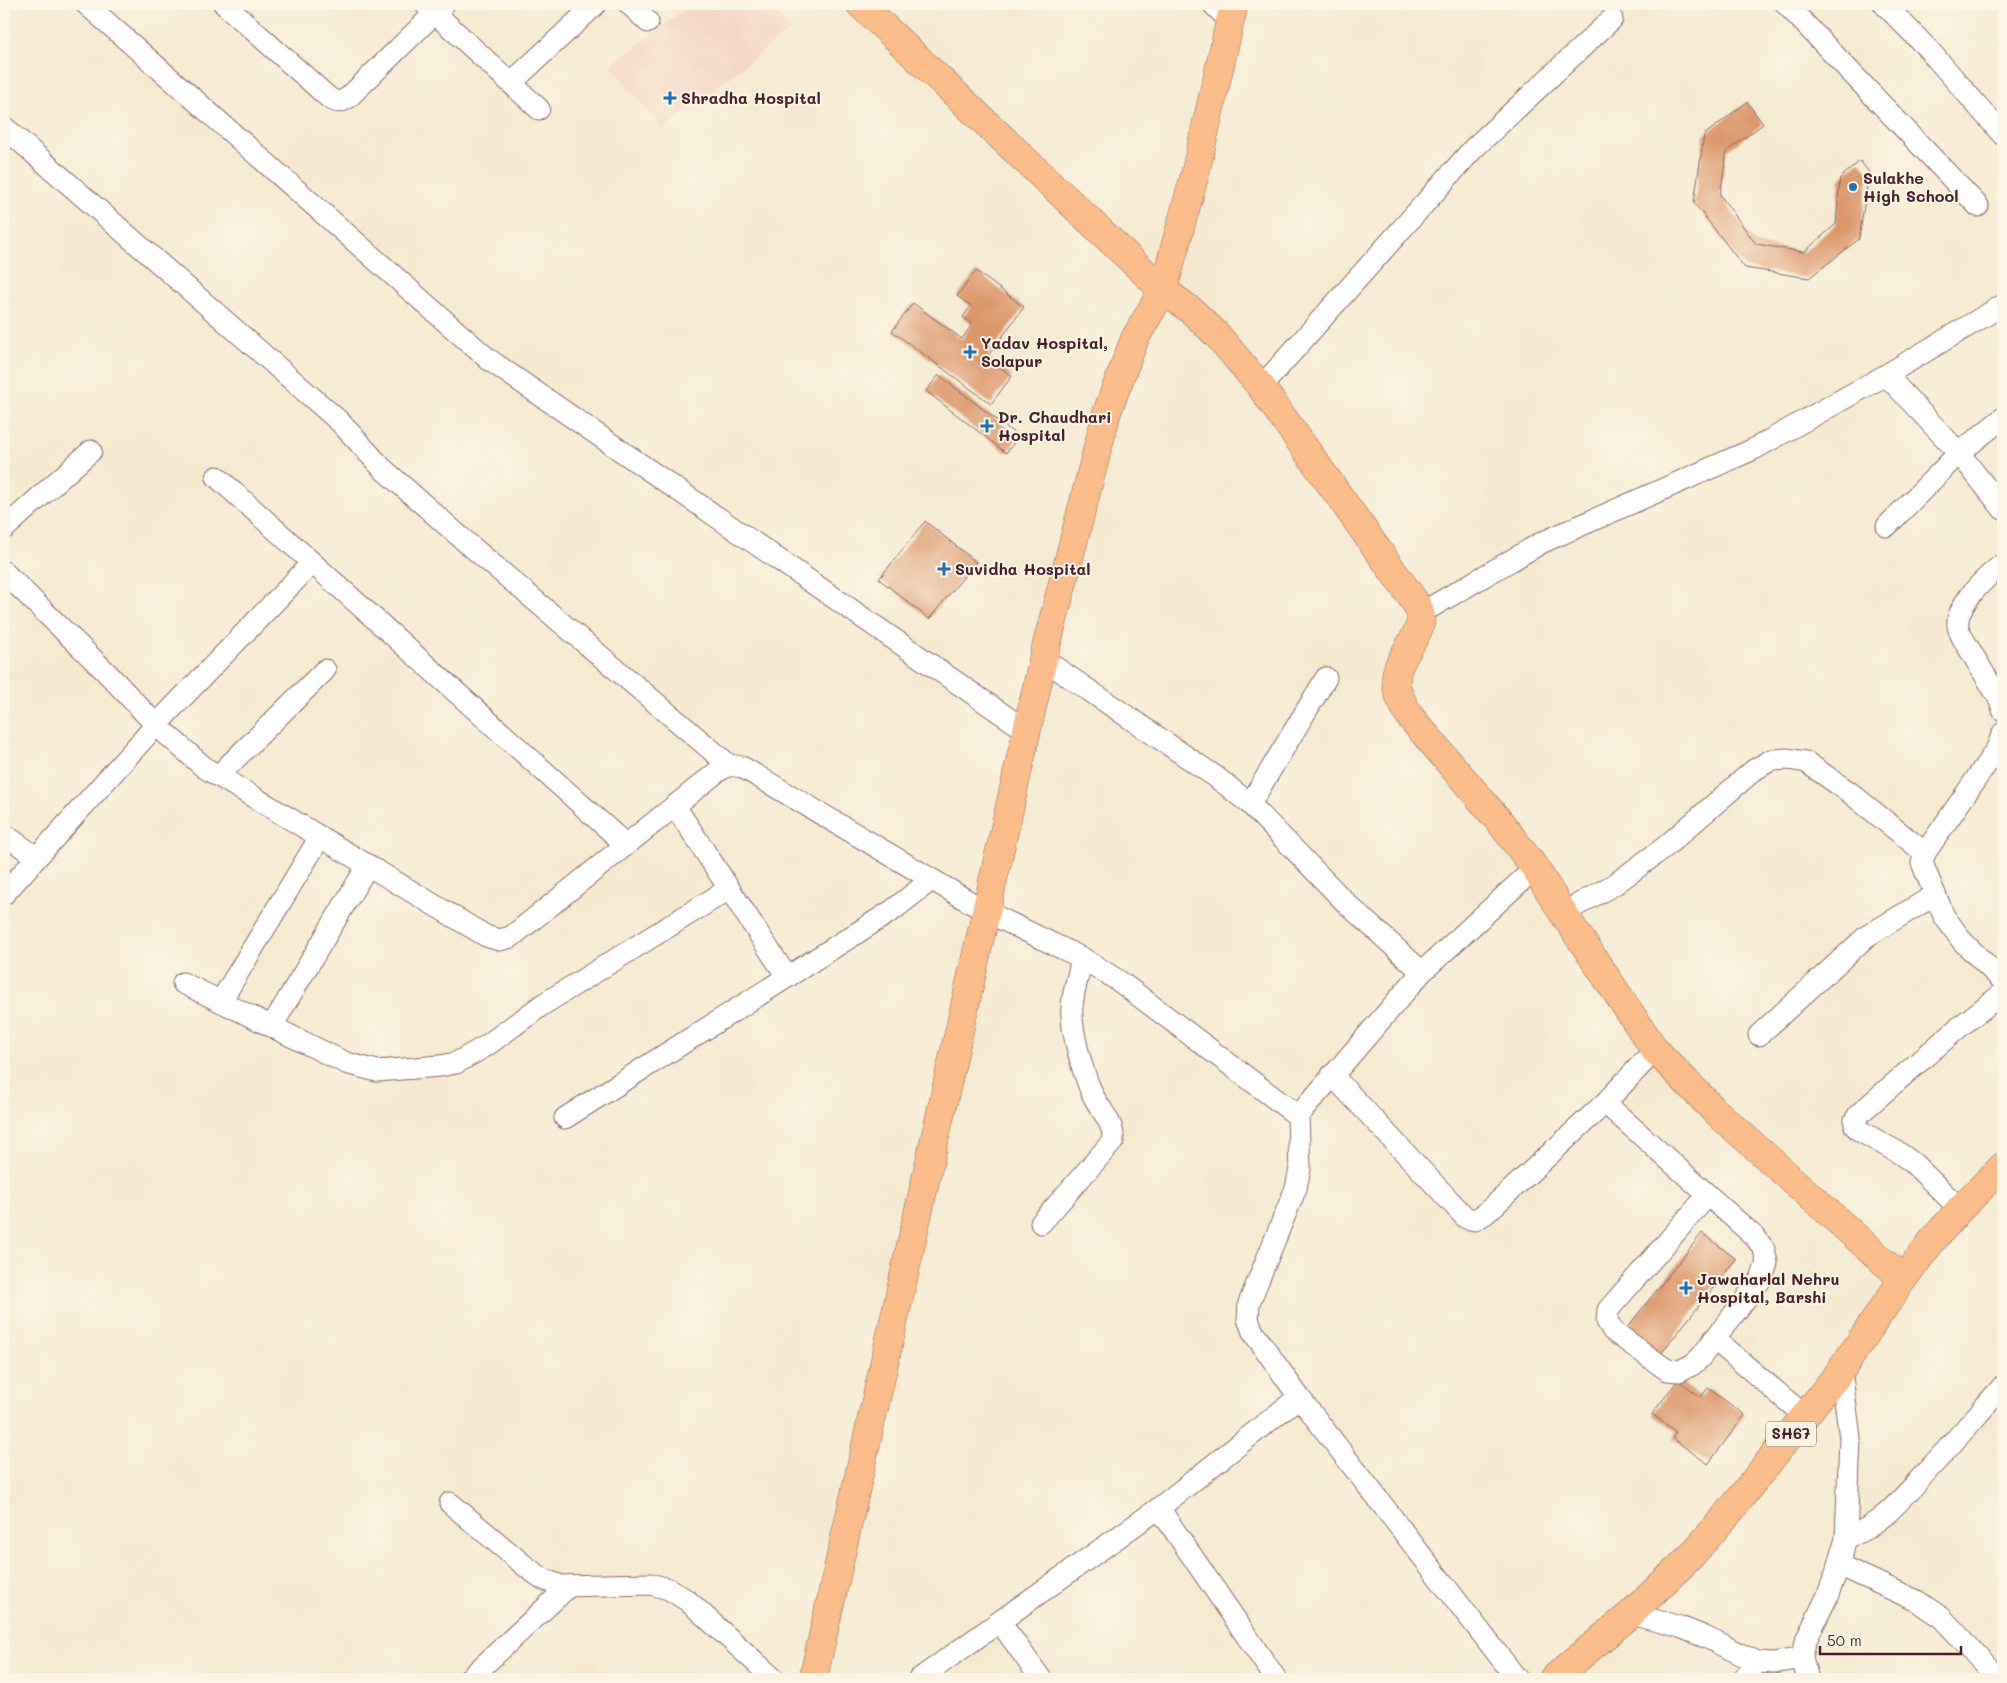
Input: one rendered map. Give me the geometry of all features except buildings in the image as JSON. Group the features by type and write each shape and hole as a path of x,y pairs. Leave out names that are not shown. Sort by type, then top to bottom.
{"main road":[{"path":"860,4 1163,290 1192,311 1218,336 1261,387 1421,613 1418,628 1397,668 1396,680 1400,699 1411,718 1500,822 1535,868 1655,1050 1714,1110 1903,1279"},
{"path":"813,1679 1043,658 1107,412 1135,338 1163,290 1195,174 1226,9"},
{"name":"SH67","path":"1553,1679 1631,1614 1691,1556 1731,1510 1841,1370 1903,1279 1932,1241 1960,1209 2003,1166"}],"street":[{"path":"86,4 488,359 1027,731"},
{"path":"224,4 329,98 336,102 343,102 349,98 434,7 538,109"},
{"path":"511,83 596,4"},
{"path":"629,4 648,22"},
{"path":"1786,4 1978,206"},
{"path":"1884,4 1929,50 2003,135"},
{"path":"1261,387 1473,149 1612,20"},
{"path":"4,127 340,422 383,469 466,542 729,765 742,767 985,911 1082,958 1118,981 1298,1116"},
{"path":"1421,613 1541,543 1754,449 1886,375 2003,305"},
{"path":"1886,375 1959,453 2003,509"},
{"path":"1887,526 1959,453 2003,418"},
{"path":"4,529 91,451"},
{"path":"217,477 626,845"},
{"path":"4,894 156,725 312,563"},
{"path":"2003,564 1978,587 1964,605 1958,626 1962,637 2000,700 2003,710"},
{"path":"4,573 187,754 218,776 486,936 499,940 511,937 717,772 729,765"},
{"path":"1043,658 1216,777 1250,804 1346,903 1422,972"},
{"path":"218,776 325,670"},
{"path":"1250,804 1326,678"},
{"path":"2003,732 1996,750 1925,853 1922,863 1944,916 1963,942 2003,981"},
{"path":"1563,913 1615,884 1665,847 1754,770 1771,760 1788,759 1806,762 1849,792 1925,853"},
{"path":"675,806 786,977"},
{"path":"4,834 36,857"},
{"path":"220,1001 320,837"},
{"path":"272,1026 368,865"},
{"path":"1517,1679 1299,1397 1253,1332 1248,1319 1249,1303 1296,1188 1300,1169 1298,1116 1422,972 1535,868"},
{"path":"565,1118 893,910 931,880"},
{"path":"183,982 346,1063 361,1068 377,1071 440,1066 456,1063 486,1046 542,1005 729,889"},
{"path":"1759,1035 1867,936 1935,895"},
{"path":"1041,1223 1113,1141 1114,1132 1110,1123 1092,1094 1073,1023 1072,1007 1082,958"},
{"path":"1960,1209 1913,1163 1860,1130 1855,1126 1854,1120 1958,1028 2003,993"},
{"path":"1332,1075 1466,1218 1475,1220 1485,1214 1605,1103 1655,1050"},
{"path":"1605,1103 1708,1195 1755,1237 1764,1249 1767,1263 1761,1279 1714,1339 1692,1365 1679,1371 1667,1370 1613,1331 1607,1321 1608,1310 1616,1298 1708,1195"},
{"path":"1714,1339 1805,1416"},
{"path":"1808,1679 1802,1658 1805,1642 1827,1597 1839,1565 1846,1538 1850,1438 1841,1370"},
{"path":"1846,1538 1863,1532 1879,1521 2003,1386"},
{"path":"919,1679 1159,1508 1299,1397"},
{"path":"450,1503 543,1579 562,1586 650,1584 669,1589 688,1601 774,1679"},
{"path":"1159,1508 1276,1679"},
{"path":"1839,1565 1917,1601 1942,1618 1999,1679"},
{"path":"469,1679 569,1586"},
{"path":"1631,1614 1688,1630 1757,1662 1774,1663 1802,1658"},
{"path":"1000,1622 1041,1679"},
{"path":"1744,1679 1757,1662"}],"shaded area":[{"name":"Shradha Hospital","path":"692,4 769,4 790,30 662,130 611,65"}],"place":[{"name":"Shradha Hospital","path":"670,98"},
{"name":"Sulakhe High School","path":"1853,187"},
{"name":"Yadav Hospital, Solapur","path":"970,352"},
{"name":"Dr. Chaudhari Hospital","path":"987,426"},
{"name":"Suvidha Hospital","path":"944,569"},
{"name":"Jawaharlal Nehru Hospital, Barshi","path":"1686,1288"}]}
